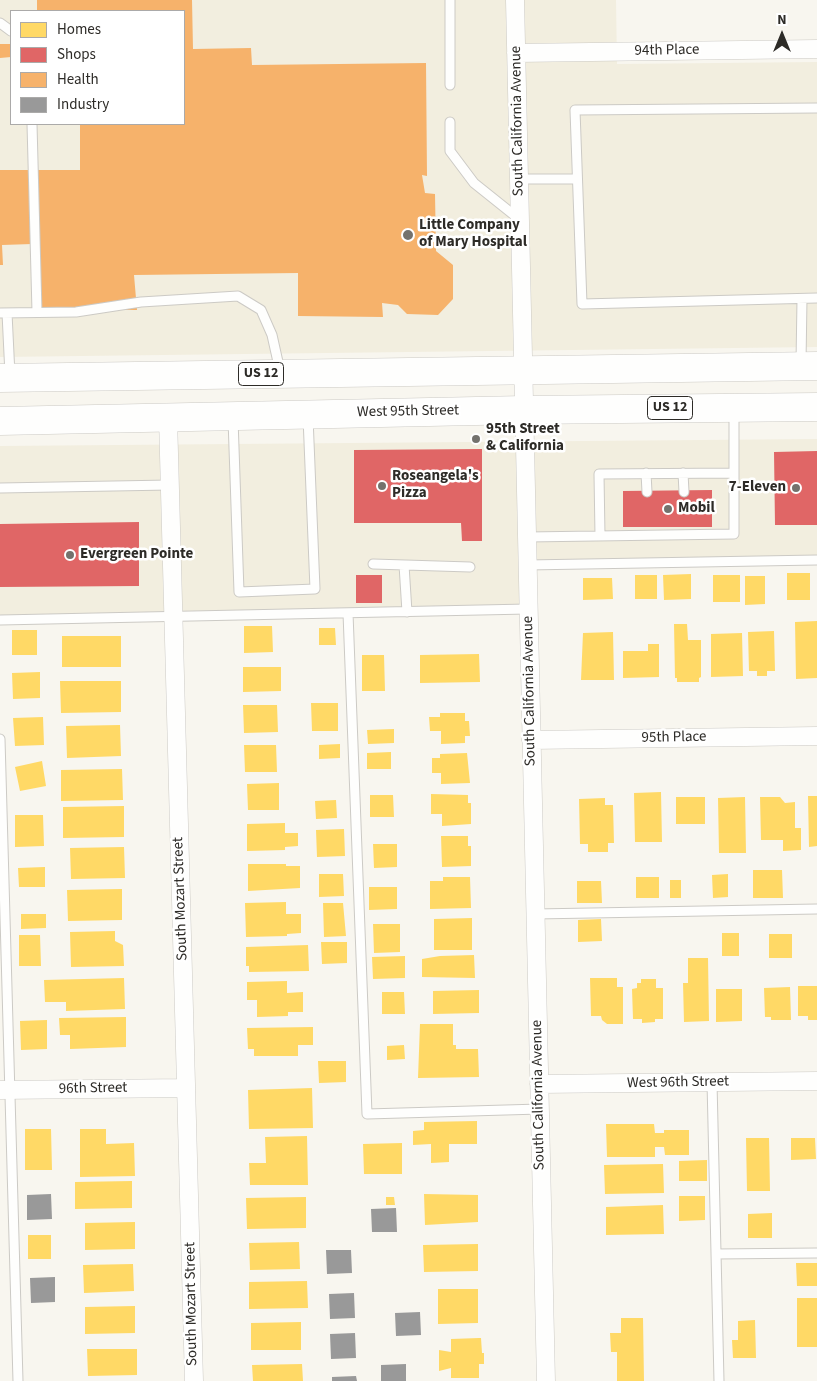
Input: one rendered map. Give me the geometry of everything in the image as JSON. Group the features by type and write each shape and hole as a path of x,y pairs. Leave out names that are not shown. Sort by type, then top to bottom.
{"main road":[{"name":"US 12","path":"5,378 809,366"},
{"name":"West 95th Street","path":"0,421 524,410 817,407"}],"street":[{"name":"South California Avenue","path":"516,0 546,1381"},
{"name":"94th Place","path":"516,53 817,49"},
{"name":"South Mozart Street","path":"168,417 194,1381"},
{"name":"95th Place","path":"531,740 817,736"},
{"name":"West 96th Street","path":"539,1084 817,1081"},
{"name":"96th Street","path":"5,1090 186,1088"}],"lane":[{"path":"450,0 450,85"},
{"path":"0,22 10,30"},
{"path":"817,108 575,110 582,304 817,298"},
{"path":"450,122 450,151 474,183 520,220"},
{"path":"32,125 37,312"},
{"path":"519,179 578,179"},
{"path":"5,378 3,313 76,312 141,302 238,296 261,310 272,335 280,373"},
{"path":"802,299 809,366"},
{"path":"527,537 734,534 734,408"},
{"path":"233,416 239,592 315,589 308,414"},
{"path":"646,473 647,492"},
{"path":"683,473 684,492"},
{"path":"600,536 599,474 734,473"},
{"path":"0,488 170,485"},
{"path":"685,524 685,535"},
{"path":"648,525 648,535"},
{"path":"527,565 817,560"},
{"path":"373,564 470,567"},
{"path":"404,565 407,612"},
{"path":"0,620 528,609"},
{"path":"348,613 367,1114 540,1109"},
{"path":"0,738 5,1090 18,1381"},
{"path":"535,914 817,909"},
{"path":"712,1082 719,1381"},
{"path":"716,1254 817,1253"}],"shaded area":[{"name":"Little Company of Mary Hospital","path":"0,0 616,0 617,64 817,62 817,347 0,357"},
{"path":"817,439 817,564 534,569 533,613 0,624 0,446"}],"building: Homes":[{"path":"787,573 810,573 810,600 787,600"},
{"path":"691,574 691,599 664,600 663,575"},
{"path":"635,575 657,575 657,599 635,599"},
{"path":"713,575 740,575 740,602 713,602"},
{"path":"745,576 765,576 765,604 745,605"},
{"path":"583,578 612,578 613,599 583,600"},
{"path":"817,621 817,678 796,679 795,622"},
{"path":"674,624 687,624 688,640 701,640 701,677 699,682 677,682 677,678 675,678"},
{"path":"244,626 272,626 273,652 244,653"},
{"path":"319,628 335,628 336,645 319,645"},
{"path":"12,630 37,630 37,655 12,655"},
{"path":"774,631 775,671 767,671 767,676 757,676 757,671 749,671 748,632"},
{"path":"613,632 614,680 581,680 583,633"},
{"path":"742,633 743,676 711,677 711,634"},
{"path":"62,636 121,636 121,667 62,667"},
{"path":"648,644 659,644 659,677 623,678 623,651 648,651"},
{"path":"479,654 480,682 420,683 420,655"},
{"path":"362,655 384,655 385,691 362,691"},
{"path":"243,667 281,667 281,691 243,692"},
{"path":"40,672 40,698 13,699 12,673"},
{"path":"60,681 121,681 121,712 61,713"},
{"path":"311,703 338,703 338,731 312,731"},
{"path":"243,705 277,705 278,732 244,733"},
{"path":"440,713 465,713 465,721 469,721 470,736 465,736 465,743 441,744 441,731 430,731 429,717 440,717"},
{"path":"43,717 44,745 15,746 13,718"},
{"path":"120,725 121,756 67,758 66,726"},
{"path":"394,729 394,743 368,744 367,730"},
{"path":"340,744 340,758 319,759 319,745"},
{"path":"244,745 276,745 277,772 245,772"},
{"path":"391,752 391,769 367,769 367,753"},
{"path":"467,753 470,783 441,784 441,773 432,773 432,758 440,758 440,754"},
{"path":"42,761 46,786 20,791 15,767"},
{"path":"122,769 123,800 61,801 61,770"},
{"path":"279,783 279,810 248,810 247,784"},
{"path":"661,792 662,842 635,842 634,793"},
{"path":"431,794 468,795 468,803 471,803 471,824 442,826 442,814 431,814"},
{"path":"370,795 393,795 394,817 370,817"},
{"path":"808,796 817,796 817,846 809,847"},
{"path":"676,797 705,797 705,824 676,824"},
{"path":"745,797 746,853 719,853 718,798"},
{"path":"760,797 780,797 785,803 795,802 795,828 801,828 801,850 783,851 783,840 761,840"},
{"path":"605,798 605,805 613,805 614,843 608,843 608,852 588,852 588,844 580,844 579,799"},
{"path":"336,800 337,818 316,819 315,801"},
{"path":"124,806 124,837 63,838 63,807"},
{"path":"15,815 43,815 44,846 15,847"},
{"path":"285,823 285,833 298,833 298,846 285,847 285,850 247,851 247,824"},
{"path":"344,829 345,856 317,857 316,830"},
{"path":"441,836 468,836 468,846 471,846 471,866 442,867"},
{"path":"373,844 397,844 397,867 374,868"},
{"path":"124,847 125,878 71,879 70,848"},
{"path":"248,864 300,866 300,888 248,891"},
{"path":"45,867 45,887 19,887 18,868"},
{"path":"753,870 782,870 783,898 753,898"},
{"path":"319,874 343,874 344,896 319,897"},
{"path":"728,874 728,897 713,898 712,875"},
{"path":"443,877 470,877 471,908 430,909 430,881 443,881"},
{"path":"636,877 659,877 659,898 636,898"},
{"path":"670,880 681,880 681,898 670,898"},
{"path":"577,881 601,881 602,903 577,903"},
{"path":"369,887 397,887 397,909 369,910"},
{"path":"122,889 122,920 68,921 67,890"},
{"path":"286,902 286,914 301,914 301,933 287,934 287,936 246,937 245,903"},
{"path":"323,903 343,903 346,936 324,937"},
{"path":"21,914 46,914 46,928 21,929"},
{"path":"472,918 472,950 434,950 434,919"},
{"path":"601,919 602,941 578,942 578,920"},
{"path":"373,924 400,924 400,952 374,953"},
{"path":"115,931 115,941 123,945 124,966 71,967 70,932"},
{"path":"722,933 739,933 739,956 722,956"},
{"path":"769,934 792,934 792,958 769,958"},
{"path":"19,935 40,935 41,966 19,966"},
{"path":"321,942 347,942 347,963 322,964"},
{"path":"308,945 309,971 249,972 249,966 246,966 246,947"},
{"path":"474,955 475,978 422,977 422,959 440,956"},
{"path":"405,956 405,978 373,979 372,957"},
{"path":"688,958 708,958 709,1021 684,1022 683,983 688,983"},
{"path":"124,978 125,1009 66,1011 66,1002 45,1002 44,980"},
{"path":"590,978 617,978 617,987 623,987 623,1024 607,1024 602,1020 601,1016 591,1016"},
{"path":"641,979 656,979 656,988 663,988 663,1019 642,1023 642,1019 633,1019 632,989 637,988 637,983 641,983"},
{"path":"287,981 287,993 303,992 303,1012 288,1012 288,1016 257,1017 257,1000 247,1000 247,982"},
{"path":"798,986 817,986 817,1020 808,1020 808,1016 798,1016"},
{"path":"790,987 791,1020 771,1020 771,1017 765,1017 764,988"},
{"path":"716,989 742,989 742,1021 716,1022"},
{"path":"479,990 479,1013 433,1014 433,991"},
{"path":"382,992 404,992 405,1014 382,1014"},
{"path":"126,1017 126,1047 70,1049 70,1035 60,1035 59,1018"},
{"path":"47,1020 47,1049 21,1050 20,1021"},
{"path":"420,1024 453,1024 453,1045 456,1045 456,1049 478,1049 479,1077 418,1078"},
{"path":"313,1027 313,1045 298,1045 298,1056 254,1056 254,1049 248,1049 247,1028"},
{"path":"404,1045 405,1059 387,1060 387,1046"},
{"path":"318,1061 346,1061 346,1082 319,1083"},
{"path":"312,1088 313,1128 249,1129 248,1090"},
{"path":"477,1121 477,1144 449,1144 449,1162 431,1163 431,1144 413,1145 413,1131 424,1130 424,1122"},
{"path":"606,1124 654,1124 655,1133 664,1133 664,1130 689,1130 689,1155 665,1155 664,1147 655,1147 655,1157 607,1157"},
{"path":"25,1129 51,1129 52,1170 25,1170"},
{"path":"80,1129 106,1129 106,1144 134,1143 135,1176 80,1177"},
{"path":"307,1136 308,1185 250,1185 249,1163 266,1163 265,1137"},
{"path":"746,1138 769,1138 770,1191 747,1191"},
{"path":"791,1138 815,1138 816,1159 791,1160"},
{"path":"402,1143 402,1174 364,1174 363,1144"},
{"path":"707,1160 707,1181 679,1181 679,1161"},
{"path":"663,1164 664,1193 605,1194 604,1165"},
{"path":"132,1181 132,1208 75,1209 75,1182"},
{"path":"424,1194 478,1195 478,1222 425,1225"},
{"path":"679,1196 705,1196 705,1220 679,1221"},
{"path":"306,1197 306,1228 247,1229 246,1198"},
{"path":"386,1197 394,1197 395,1205 386,1205"},
{"path":"663,1205 664,1234 606,1235 606,1207"},
{"path":"772,1213 772,1238 748,1238 748,1214"},
{"path":"135,1222 135,1249 85,1250 85,1223"},
{"path":"28,1235 51,1235 51,1259 28,1259"},
{"path":"299,1242 300,1269 250,1270 249,1243"},
{"path":"478,1244 478,1271 424,1272 423,1245"},
{"path":"796,1263 817,1263 817,1286 797,1286"},
{"path":"133,1264 134,1291 84,1293 83,1265"},
{"path":"307,1281 308,1308 249,1309 249,1282"},
{"path":"438,1289 478,1289 478,1323 438,1324"},
{"path":"797,1298 817,1298 817,1347 797,1347"},
{"path":"135,1306 135,1333 85,1334 85,1307"},
{"path":"621,1318 643,1318 644,1381 617,1381 617,1352 611,1352 610,1333 621,1333"},
{"path":"755,1320 756,1358 733,1358 732,1340 738,1340 738,1321"},
{"path":"301,1322 301,1350 251,1350 251,1323"},
{"path":"481,1338 484,1364 479,1364 479,1378 451,1378 451,1368 439,1371 439,1350 451,1352 451,1339"},
{"path":"87,1349 137,1349 137,1375 88,1376"},
{"path":"302,1364 303,1381 253,1381 252,1365"}],"building: Shops":[{"path":"482,449 482,541 462,541 461,523 354,523 354,450"},
{"name":"7-Eleven","path":"817,451 817,525 775,525 774,452"},
{"name":"Mobil","path":"712,490 712,527 623,527 623,491"},
{"name":"Evergreen Pointe","path":"139,522 139,586 0,587 0,524"},
{"path":"356,575 382,575 382,603 356,603"}],"building: Health":[{"path":"37,0 192,0 193,49 251,48 252,65 426,63 427,176 422,175 425,193 435,194 436,251 453,265 453,299 438,315 407,314 398,305 382,303 383,317 298,316 298,273 134,275 137,310 33,309 32,244 2,245 3,265 0,265 0,170 80,170 80,125 185,125 185,10 37,10"},
{"path":"0,44 10,44 10,57 0,58"}],"building: Industry":[{"path":"51,1194 52,1219 27,1220 27,1195"},
{"path":"396,1208 397,1232 372,1232 371,1209"},
{"path":"326,1250 351,1250 352,1273 327,1274"},
{"path":"55,1277 55,1302 31,1303 30,1278"},
{"path":"354,1293 355,1318 330,1319 329,1294"},
{"path":"420,1312 421,1335 396,1336 395,1313"},
{"path":"355,1333 356,1358 331,1359 330,1334"},
{"path":"406,1364 406,1381 381,1381 381,1365"},
{"path":"356,1376 357,1381 332,1381 332,1377"}],"place":[{"name":"Little Company of Mary Hospital","path":"408,235"},
{"name":"95th Street & California","path":"476,439"},
{"name":"Roseangela's Pizza","path":"382,486"},
{"name":"7-Eleven","path":"796,488"},
{"name":"Mobil","path":"668,509"},
{"name":"Evergreen Pointe","path":"70,555"}]}
